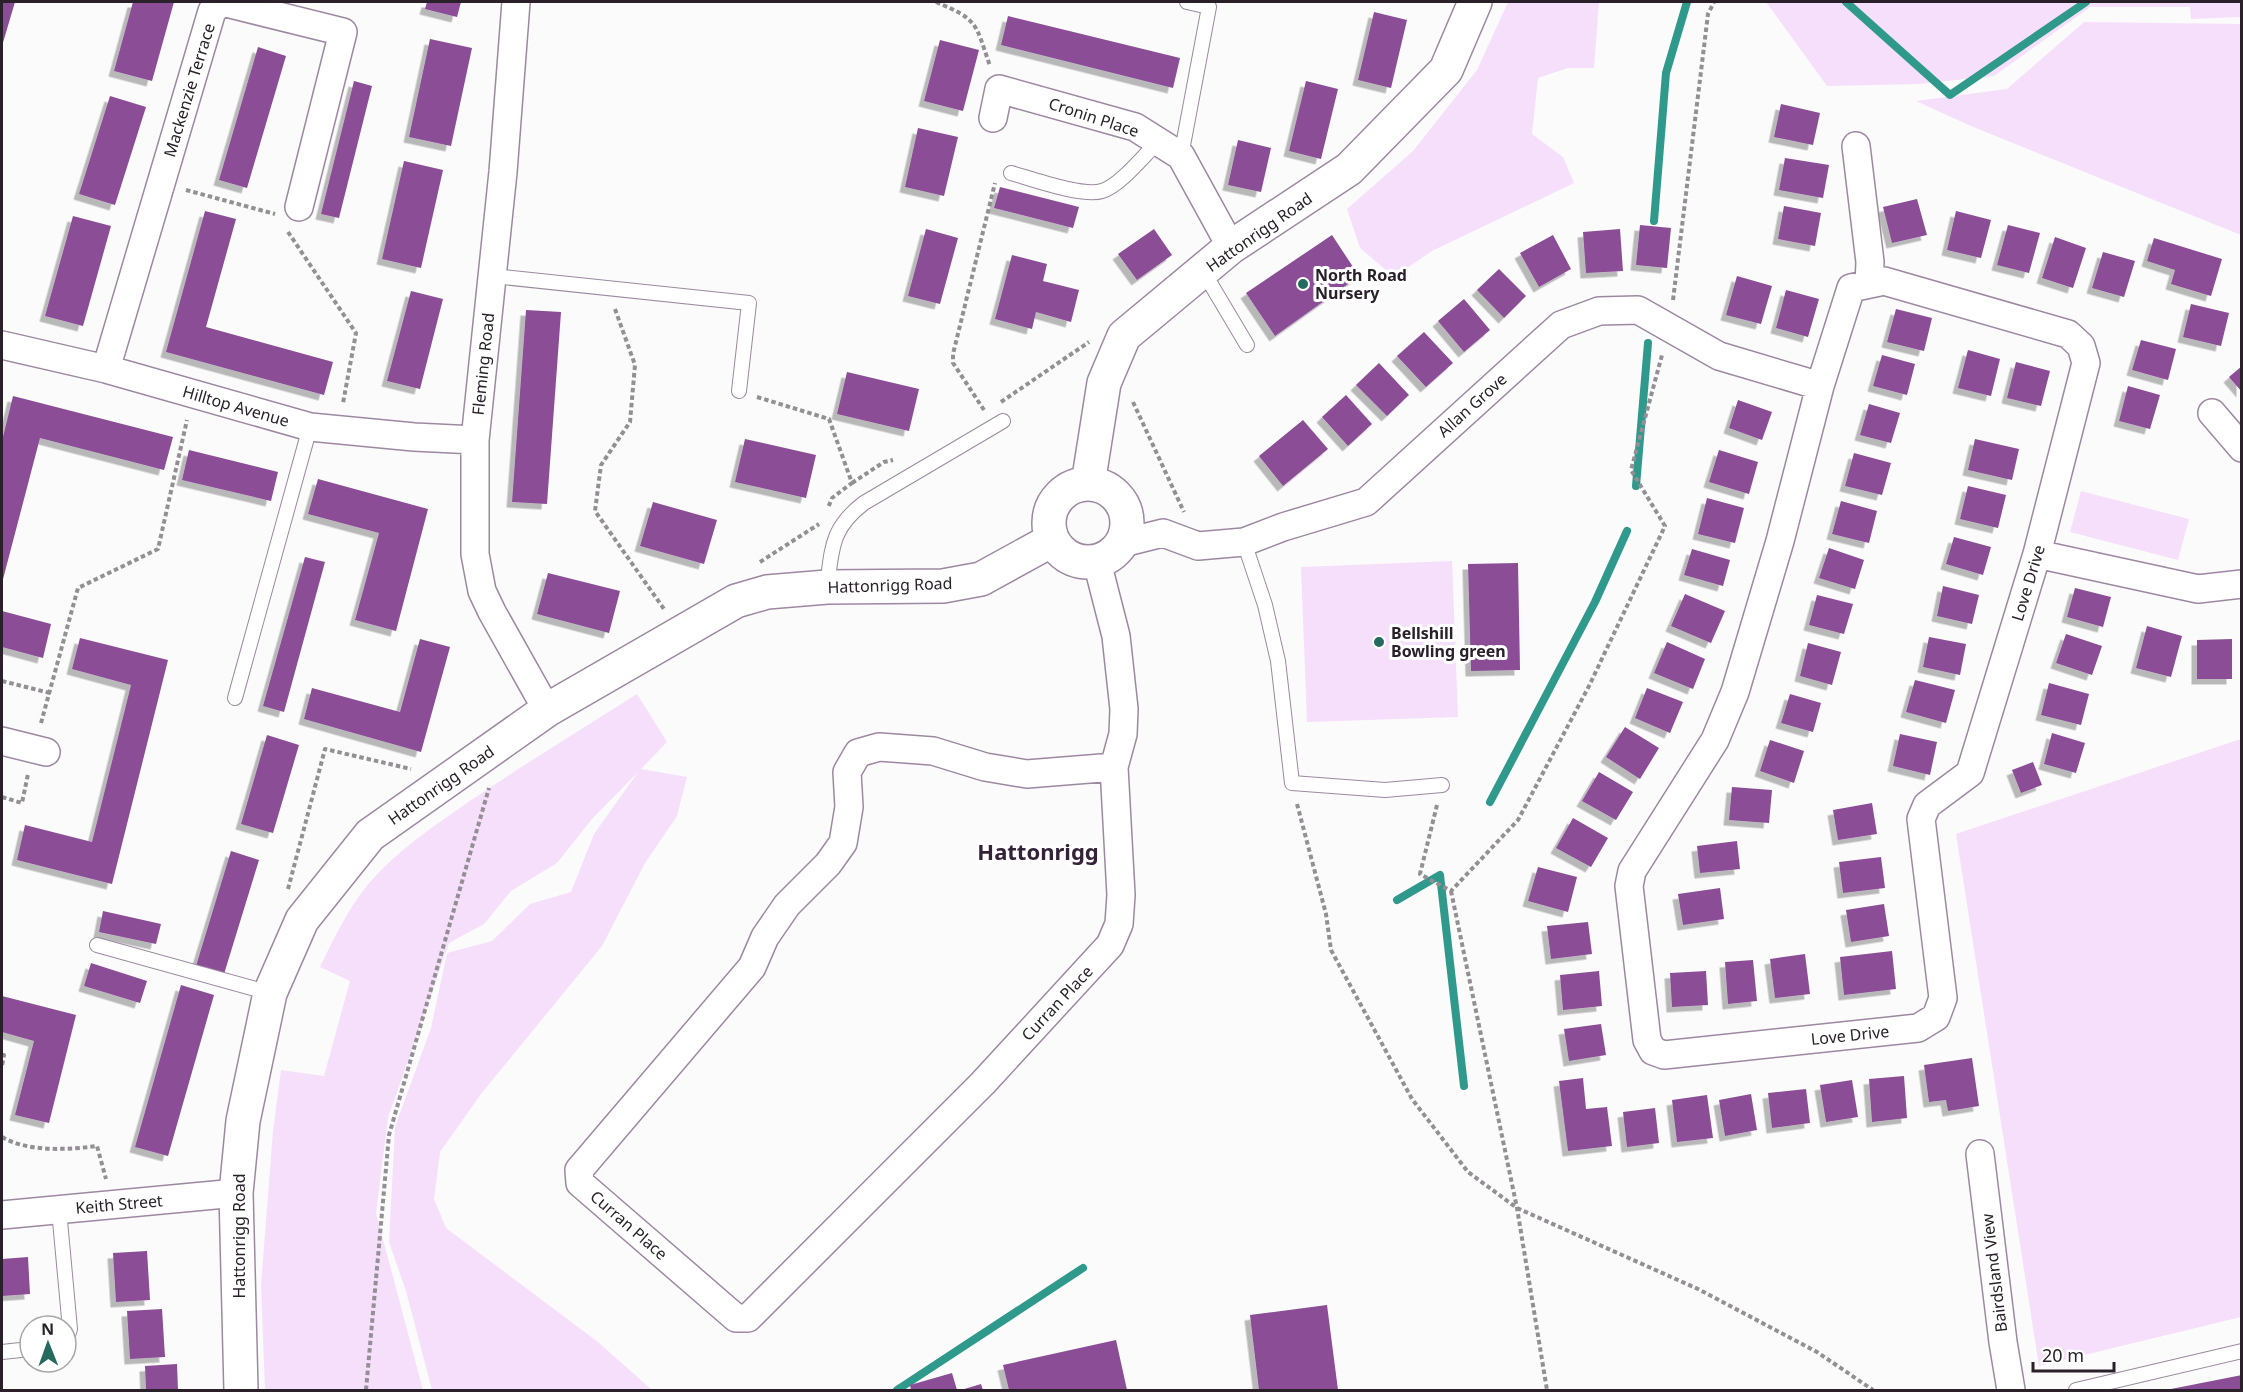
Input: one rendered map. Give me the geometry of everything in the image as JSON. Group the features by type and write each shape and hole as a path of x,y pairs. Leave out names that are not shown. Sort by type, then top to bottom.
{"street":[{"name":"Mackenzie Terrace","path":"106,369 212,11 222,2 343,32 286,215"},
{"name":"Fleming Road","path":"516,2 503,172 476,440 475,554 482,591 547,710"},
{"name":"Hattonrigg Road","path":"1088,483 1104,383 1124,336 1231,247 1349,169 1446,70 1475,2"},
{"path":"993,118 999,89"},
{"name":"Cronin Place","path":"999,89 1135,127 1181,156 1231,247"},
{"path":"1856,146 1870,262 1869,284"},
{"name":"Love Drive","path":"1884,281 2068,334 2081,346 2086,363 2037,554 1970,773 1927,805 1921,819 1944,998 1936,1017 1918,1028 1664,1055 1653,1051 1647,1040 1629,886 1632,871 1715,740 1735,692 1780,541 1820,386 1851,288 1869,284 1884,281"},
{"name":"Allan Grove","path":"1110,553 1163,533 1198,546 1244,542 1282,527 1366,502 1561,325 1599,310 1638,310 1719,356 1820,386"},
{"name":"Hilltop Avenue","path":"2,345 106,369 310,427 414,437 476,440"},
{"path":"2212,413 2241,448"},
{"path":"1088,483 1110,490 1120,499 1126,511 1128,527 1110,553 1076,561 1064,555 1052,540 1049,527 1053,504 1062,493 1074,486 1088,483"},
{"name":"Hattonrigg Road","path":"241,1390 236,1193 243,1120 270,993 302,920 370,835 547,710 736,601 767,592 826,587 943,586 981,579 1052,540"},
{"name":"Curran Place","path":"1110,553 1124,710 1123,734 1114,767 1121,895 1119,924 1110,945 983,1083 748,1318 736,1318 580,1182 579,1170 752,967 765,937 786,905 828,864 843,843 849,807 847,772 858,753 879,747 933,751 985,767 1028,774 1114,767"},
{"path":"2037,554 2198,589 2241,584"},
{"path":"2,741 40,751"},
{"name":"Bairdsland View","path":"1980,1155 2011,1390"},
{"name":"Keith Street","path":"2,1215 236,1193"}],"lane":[{"path":"1181,156 1209,7 1187,2"},
{"path":"1011,173 1083,192 1102,192 1113,185 1158,141"},
{"path":"1203,271 1247,345"},
{"path":"493,276 749,303 739,391"},
{"path":"826,587 831,553 837,534 847,516 864,503 999,423"},
{"path":"236,698 310,427"},
{"path":"1244,542 1265,604 1278,661 1292,783 1385,790 1442,785"},
{"path":"97,945 270,993"},
{"path":"59,1210 69,1314"},
{"path":"2,1352 18,1350"},
{"path":"2076,1390 2241,1352"}],"path":[{"path":"936,2 964,14 975,25 999,89"},
{"path":"1451,891 1518,820 1589,686 1665,526 1631,470 1670,327 1708,14 1714,2"},
{"path":"999,423 953,363 952,354 998,170 1011,173"},
{"path":"161,183 286,215 356,333 338,430"},
{"path":"608,288 635,365 630,422 601,465 595,511 680,633"},
{"path":"1113,362 1180,500 1198,546"},
{"path":"739,391 829,419 852,483 832,498 826,514"},
{"path":"2,797 22,803 40,751 50,693 78,588 158,549 193,393"},
{"path":"756,564 823,521"},
{"path":"2,681 50,693"},
{"path":"286,894 325,749 450,778"},
{"path":"1292,783 1326,914 1331,950 1412,1099 1468,1172 1517,1208 1730,1306 1817,1352 1873,1390"},
{"path":"1442,785 1420,874 1451,891 1517,1208 1546,1390"},
{"path":"366,1390 389,1136 489,786"},
{"path":"2,1055 4,1055 2,1066"},
{"path":"2,1137 16,1145 74,1149 97,1146 113,1205"}],"shaded area":[{"path":"1508,2 1599,2 1594,68 1568,68 1538,78 1532,134 1563,157 1574,183 1432,251 1394,277 1360,248 1347,209 1413,151 1477,70"},
{"path":"1766,2 2241,2 2242,17 2191,19 2190,7 2090,7 1994,76 1918,84 1827,86"},
{"path":"2084,22 2241,24 2241,235 1971,126 1916,101 2007,89"},
{"path":"2081,491 2189,519 2178,560 2070,532"},
{"name":"Bellshill Bowling green","path":"1452,561 1458,717 1307,722 1301,567"},
{"path":"637,694 667,742 641,769 687,777 677,816 645,863 602,946 481,1094 440,1152 434,1199 446,1228 598,1342 652,1390 432,1390 406,1291 389,1242 395,1127 431,1028 447,953 492,941 530,904 571,892 594,834 638,772 592,819 557,863 511,891 484,924 449,943 388,1118 376,1213 423,1390 265,1390 261,1285 273,1131 281,1070 324,1076 350,981 320,967 337,934 356,900 371,881 417,839 488,789"},
{"path":"2241,739 2241,1317 2039,1366 1956,834"}],"building":[{"path":"2,2 15,2 2,46"},
{"path":"133,2 174,2 152,81 114,71"},
{"path":"427,2 461,2 457,17 425,9"},
{"path":"1374,12 1407,20 1391,88 1358,80"},
{"path":"1008,16 1180,58 1173,88 1001,45"},
{"path":"430,39 472,48 451,146 409,137"},
{"path":"940,40 979,50 963,111 924,101"},
{"path":"258,47 286,56 247,188 219,180"},
{"path":"354,81 372,86 339,218 321,214"},
{"path":"1306,81 1338,89 1321,159 1289,151"},
{"path":"110,96 146,107 115,205 79,194"},
{"path":"1781,104 1820,113 1813,145 1774,137"},
{"path":"918,128 958,137 944,196 905,187"},
{"path":"1238,140 1271,148 1261,192 1228,185"},
{"path":"1785,158 1829,165 1823,198 1779,190"},
{"path":"404,161 443,170 421,268 382,259"},
{"path":"1000,187 1079,207 1073,228 994,208"},
{"path":"1917,199 1927,235 1892,243 1883,207"},
{"path":"1784,206 1821,213 1815,246 1778,239"},
{"path":"205,211 236,219 206,327 333,362 324,395 166,352"},
{"path":"1956,211 1991,220 1981,258 1947,250"},
{"path":"73,216 111,226 83,326 45,316"},
{"path":"1640,225 1671,228 1667,268 1636,265"},
{"path":"2008,225 2040,233 2029,273 1997,265"},
{"path":"926,229 958,238 940,304 908,296"},
{"path":"1154,229 1172,255 1137,280 1118,254"},
{"path":"1620,229 1623,271 1586,273 1583,232"},
{"name":"North Road Nursery","path":"1332,235 1359,276 1275,336 1246,293"},
{"path":"1553,235 1571,269 1539,287 1520,253"},
{"path":"2055,237 2086,248 2073,288 2042,278"},
{"path":"2154,238 2222,259 2211,296 2171,284 2175,270 2147,261"},
{"path":"2103,252 2135,261 2124,297 2092,288"},
{"path":"1012,255 1047,264 1043,281 1079,290 1071,322 1036,312 1032,329 995,319"},
{"path":"1499,269 1526,296 1504,318 1477,290"},
{"path":"1737,276 1772,286 1761,324 1726,315"},
{"path":"1786,290 1819,299 1808,337 1776,328"},
{"path":"411,291 443,299 420,389 387,381"},
{"path":"1464,299 1490,330 1464,352 1438,321"},
{"path":"2191,304 2229,313 2221,346 2183,337"},
{"path":"1896,309 1932,318 1924,351 1887,342"},
{"path":"526,310 561,312 547,504 512,502"},
{"path":"1424,332 1453,363 1426,387 1397,356"},
{"path":"2141,340 2176,349 2168,380 2132,370"},
{"path":"1968,350 2000,359 1991,396 1958,388"},
{"path":"1882,355 1915,364 1907,395 1873,386"},
{"path":"2016,362 2050,371 2041,406 2007,398"},
{"path":"1379,363 1409,395 1387,416 1356,385"},
{"path":"2242,366 2242,392 2229,377"},
{"path":"847,372 919,389 909,431 837,414"},
{"path":"2128,386 2160,395 2150,429 2119,421"},
{"path":"1346,395 1372,424 1348,446 1322,417"},
{"path":"13,396 173,437 164,470 40,438 2,583 2,441"},
{"path":"1738,400 1772,412 1762,440 1729,428"},
{"path":"1869,404 1900,413 1891,443 1860,435"},
{"path":"1303,420 1328,449 1283,486 1259,456"},
{"path":"745,439 816,455 806,498 735,482"},
{"path":"1975,439 2019,449 2012,480 1968,470"},
{"path":"189,450 278,472 271,501 182,480"},
{"path":"1719,450 1758,462 1749,494 1709,482"},
{"path":"1854,453 1891,463 1882,495 1845,486"},
{"path":"318,479 428,509 396,631 355,620 379,533 308,514"},
{"path":"1968,486 2006,495 1998,528 1960,519"},
{"path":"1707,498 1744,508 1735,543 1698,534"},
{"path":"1841,501 1877,511 1869,543 1832,534"},
{"path":"653,502 717,520 704,564 640,546"},
{"path":"1954,537 1991,547 1983,575 1946,564"},
{"path":"1829,548 1864,560 1855,589 1819,578"},
{"path":"1692,549 1730,560 1723,586 1684,575"},
{"path":"305,557 325,562 284,712 263,706"},
{"path":"1518,563 1520,670 1471,671 1468,564"},
{"path":"548,573 620,591 609,633 537,614"},
{"path":"1943,586 1979,595 1972,624 1937,616"},
{"path":"2075,588 2111,597 2103,627 2067,617"},
{"path":"1685,594 1725,611 1711,643 1671,626"},
{"path":"1817,595 1853,604 1844,634 1809,625"},
{"path":"2,611 51,624 43,658 2,647"},
{"path":"2147,626 2182,636 2171,677 2136,668"},
{"path":"2066,634 2102,646 2092,675 2056,663"},
{"path":"1929,637 1966,644 1960,675 1923,667"},
{"path":"80,638 168,660 112,884 17,860 25,825 92,842 131,685 72,669"},
{"path":"420,639 450,647 421,752 304,719 312,688 400,712"},
{"path":"2232,639 2232,679 2197,679 2197,640"},
{"path":"1667,642 1705,659 1693,689 1654,673"},
{"path":"1808,643 1841,652 1832,685 1800,676"},
{"path":"1915,680 1955,690 1946,723 1906,712"},
{"path":"2049,683 2089,694 2081,725 2041,715"},
{"path":"1647,688 1683,702 1670,733 1635,718"},
{"path":"1790,694 1821,703 1813,732 1781,723"},
{"path":"1625,727 1659,748 1640,779 1606,757"},
{"path":"2052,733 2085,743 2076,773 2044,764"},
{"path":"1900,734 1937,742 1930,775 1893,766"},
{"path":"267,735 299,745 273,833 241,824"},
{"path":"1770,740 1804,751 1794,783 1760,771"},
{"path":"2033,762 2042,785 2021,793 2012,770"},
{"path":"1599,772 1633,792 1616,820 1582,801"},
{"path":"1732,787 1772,790 1769,823 1729,820"},
{"path":"1872,803 1877,834 1838,840 1833,810"},
{"path":"1573,818 1608,838 1591,867 1556,848"},
{"path":"1737,841 1740,869 1700,873 1697,846"},
{"path":"231,851 259,860 224,974 196,966"},
{"path":"1881,857 1885,888 1843,893 1839,862"},
{"path":"1538,867 1577,877 1568,912 1528,901"},
{"path":"1720,888 1724,919 1683,925 1678,894"},
{"path":"1884,904 1889,936 1851,942 1846,910"},
{"path":"103,911 161,924 156,944 99,932"},
{"path":"1588,922 1592,954 1551,959 1547,926"},
{"path":"1892,951 1896,989 1844,995 1840,957"},
{"path":"1805,954 1810,994 1775,998 1770,959"},
{"path":"1753,960 1757,1001 1728,1004 1725,962"},
{"path":"91,963 147,981 140,1003 84,986"},
{"path":"1599,971 1602,1006 1563,1010 1560,975"},
{"path":"1706,971 1708,1005 1672,1007 1670,973"},
{"path":"181,985 214,995 168,1156 135,1147"},
{"path":"2,996 76,1015 49,1123 15,1115 34,1041 2,1032"},
{"path":"1601,1024 1606,1055 1569,1061 1564,1029"},
{"path":"1972,1058 1979,1106 1948,1111 1946,1100 1929,1102 1924,1065"},
{"path":"1904,1076 1907,1118 1872,1122 1869,1079"},
{"path":"1583,1078 1586,1109 1607,1107 1612,1146 1568,1151 1559,1081"},
{"path":"1852,1080 1858,1117 1826,1122 1820,1085"},
{"path":"1806,1089 1810,1123 1772,1128 1768,1093"},
{"path":"1751,1094 1757,1130 1725,1136 1719,1100"},
{"path":"1707,1095 1713,1138 1677,1142 1672,1100"},
{"path":"1655,1108 1659,1143 1627,1147 1623,1112"},
{"path":"147,1251 150,1300 116,1302 113,1253"},
{"path":"28,1257 30,1294 2,1296 2,1259"},
{"path":"1327,1305 1338,1390 1259,1390 1250,1315"},
{"path":"162,1309 165,1357 130,1359 127,1311"},
{"path":"1116,1340 1127,1390 1009,1390 1003,1365"},
{"path":"177,1364 178,1390 146,1390 145,1366"},
{"path":"952,1373 957,1390 911,1390 910,1385"},
{"path":"2242,1375 2242,1390 2171,1390 2171,1389"},
{"path":"981,1384 983,1390 961,1390"}],"waterway":[{"path":"1654,221 1666,73 1687,2"},
{"path":"1846,2 1950,95 2086,2"},
{"path":"1636,486 1648,343"},
{"path":"1490,802 1595,602 1627,531"},
{"path":"1397,900 1440,875 1464,1086"},
{"path":"897,1390 1083,1268"}],"place":[{"name":"North Road Nursery","path":"1303,284"},
{"name":"Bellshill Bowling green","path":"1379,642"}],"district":[{"name":"Hattonrigg","path":"1038,852"}]}
